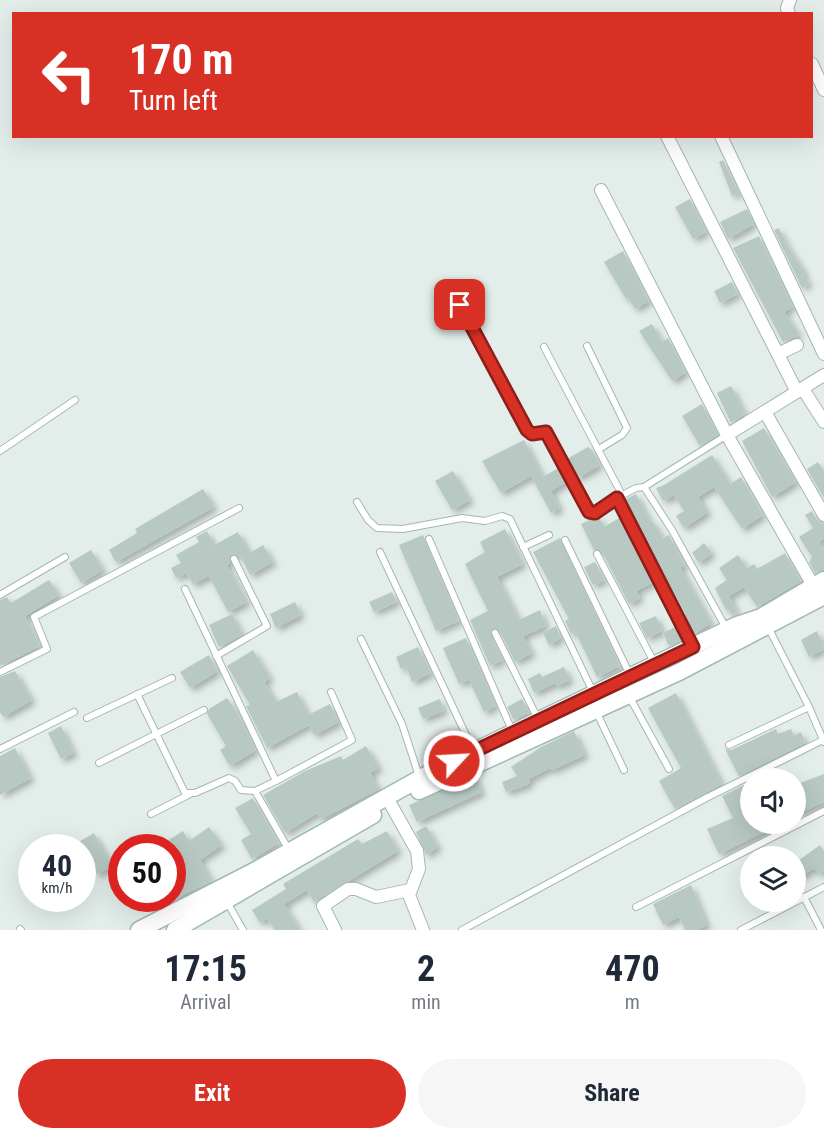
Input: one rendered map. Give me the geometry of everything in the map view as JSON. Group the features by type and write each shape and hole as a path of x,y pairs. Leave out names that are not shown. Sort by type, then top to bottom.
{"main road":[{"path":"388,800 630,685 679,672 821,588"},
{"path":"630,685 655,665 727,630 764,622"},
{"path":"175,930 226,901 292,856 388,800 420,778 539,721 595,702"},
{"path":"139,930 292,856"}],"street":[{"path":"813,66 824,90"},
{"path":"668,138 778,354 800,390 824,422"},
{"path":"722,138 824,354"},
{"path":"601,190 727,435 821,588"},
{"path":"778,354 797,345"},
{"path":"727,435 824,375"},
{"path":"765,412 824,515"},
{"path":"388,800 417,851 419,869 411,890 411,901 423,930"},
{"path":"335,930 323,906 348,889 356,889 376,897 411,890"}],"lane":[{"path":"449,284 527,430 532,434 546,432 589,512 595,513 617,498 636,488 644,487 727,435"},
{"path":"587,346 627,428 622,435 599,449"},
{"path":"544,347 620,491 617,498"},
{"path":"0,451 75,400"},
{"path":"644,487 683,547 727,630"},
{"path":"617,498 693,647"},
{"path":"357,501 368,520 377,528 403,529 462,518 485,521 506,517 524,547 624,770"},
{"path":"0,672 47,649 34,617 239,508"},
{"path":"524,547 549,535"},
{"path":"429,539 513,733"},
{"path":"565,540 669,769"},
{"path":"380,552 473,752"},
{"path":"597,554 655,665"},
{"path":"0,595 65,557"},
{"path":"216,656 267,626 234,559"},
{"path":"185,589 276,781"},
{"path":"462,930 706,798 824,741 809,707 764,622"},
{"path":"495,633 539,721"},
{"path":"361,639 402,724 420,778"},
{"path":"87,718 172,678"},
{"path":"152,814 190,794 229,778 235,781 242,790 255,791 351,740 331,692"},
{"path":"137,694 183,789 190,794"},
{"path":"729,745 809,707"},
{"path":"99,764 204,710"},
{"path":"0,749 74,712"},
{"path":"255,791 292,856"},
{"path":"636,907 824,811"},
{"path":"806,896 824,887"},
{"path":"226,901 243,930"},
{"path":"806,901 821,930"},
{"path":"741,930 775,912"}],"building":[{"path":"723,160 739,193 732,196 719,162"},
{"path":"690,199 706,232 693,239 675,207"},
{"path":"747,209 754,224 728,239 720,222"},
{"path":"779,228 809,283 802,288 774,230"},
{"path":"759,236 793,307 784,312 799,335 783,342 733,248"},
{"path":"623,251 649,301 635,309 628,298 626,299 604,262"},
{"path":"732,282 738,294 720,303 714,291"},
{"path":"652,324 662,342 668,338 686,372 672,381 639,331"},
{"path":"731,386 745,414 731,423 717,393"},
{"path":"702,404 718,435 700,446 682,416"},
{"path":"764,428 796,482 772,497 742,441"},
{"path":"524,440 543,477 560,467 568,481 551,491 560,508 551,513 531,476 501,493 482,461"},
{"path":"588,447 600,465 578,478 567,459"},
{"path":"712,455 730,484 741,477 763,515 742,529 714,487 698,497 708,512 684,528 676,516 684,511 674,495 663,501 656,488"},
{"path":"818,462 824,471 824,498 807,469"},
{"path":"453,471 470,500 452,510 435,481"},
{"path":"203,489 214,507 116,562 109,550 137,533 135,529"},
{"path":"636,494 650,522 652,521 663,538 669,535 685,565 680,567 711,623 693,634 683,616 686,615 624,500"},
{"path":"812,511 817,520 824,523 824,538 819,542 824,550 824,569 815,573 809,562 812,557 799,537 813,528 805,515"},
{"path":"598,516 604,527 621,517 654,582 636,591 640,598 629,604 602,552 594,550 581,524"},
{"path":"505,529 523,564 497,577 519,620 540,610 546,626 523,636 532,653 515,662 499,630 492,629 490,635 503,660 490,666 470,620 488,611 465,564 485,552 480,542"},
{"path":"207,531 214,545 238,532 250,553 263,545 273,562 250,575 241,557 235,554 230,556 230,563 227,565 247,602 228,612 209,576 193,584 186,573 176,578 171,568 181,563 176,555 199,542 196,537"},
{"path":"423,535 459,621 436,631 399,545"},
{"path":"560,538 620,666 597,677 575,631 571,634 565,621 569,619 533,552"},
{"path":"704,543 712,553 699,563 692,553"},
{"path":"91,550 103,570 81,583 69,563"},
{"path":"785,553 801,581 757,607 744,587 729,596 737,612 732,615 728,609 726,610 715,588 727,580 719,568 738,555 747,568 754,564 757,569"},
{"path":"595,562 605,580 593,585 584,567"},
{"path":"49,580 59,595 25,616 40,646 0,666 0,600 7,597 11,603"},
{"path":"392,592 397,602 374,612 369,602"},
{"path":"295,602 301,615 276,628 270,614"},
{"path":"232,614 242,635 219,647 209,625"},
{"path":"656,616 662,631 647,638 639,623"},
{"path":"556,626 561,638 549,645 543,633"},
{"path":"677,626 684,639 669,646 663,633"},
{"path":"817,631 824,649 809,657 801,640"},
{"path":"466,638 496,706 484,712 469,680 459,684 443,648"},
{"path":"418,647 431,673 412,682 406,666 401,669 396,657"},
{"path":"253,650 270,678 264,682 276,702 297,692 308,715 330,704 339,722 314,735 309,725 267,748 246,706 250,705 227,666"},
{"path":"209,655 218,671 190,688 180,672"},
{"path":"564,667 570,680 557,686 556,683 534,693 528,679 540,673 542,677"},
{"path":"15,671 32,700 3,717 0,712 0,677"},
{"path":"676,693 722,784 675,809 659,781 681,768 648,708"},
{"path":"227,698 237,712 256,750 230,766 220,750 226,746 207,714 209,709"},
{"path":"440,699 444,711 423,719 418,708"},
{"path":"522,699 529,712 514,720 507,707"},
{"path":"61,726 74,753 61,759 48,733"},
{"path":"776,729 778,734 791,729 794,736 801,732 805,743 755,768 740,768 739,776 725,749 731,750"},
{"path":"574,731 585,755 552,770 550,768 529,779 530,783 506,792 502,782 517,776 511,767 541,747"},
{"path":"366,746 379,768 370,773 379,789 321,819 317,813 285,833 263,795 305,771 341,756 343,760"},
{"path":"15,748 31,778 0,795 0,756"},
{"path":"824,774 824,802 806,810 806,781"},
{"path":"475,777 482,792 417,822 409,805"},
{"path":"740,787 740,834 760,834 719,854 707,829 733,818 722,796"},
{"path":"253,798 279,843 252,859 241,840 251,834 235,808"},
{"path":"426,826 438,847 426,855 416,832"},
{"path":"209,827 222,845 200,860 212,881 186,893 186,836 189,841"},
{"path":"387,831 398,851 314,902 307,890 284,904 300,930 275,930 267,918 260,923 252,910 286,889 283,884 358,839 362,844"},
{"path":"96,837 108,859 108,868 97,874"},
{"path":"820,845 824,851 824,871 818,874 815,868 806,873 806,855"},
{"path":"691,885 707,925 697,930 685,930 679,917 663,925 653,904"}],"route":[{"path":"454,761 693,647 617,498 595,513 589,512 546,432 532,434 527,430 460,305"}]}
